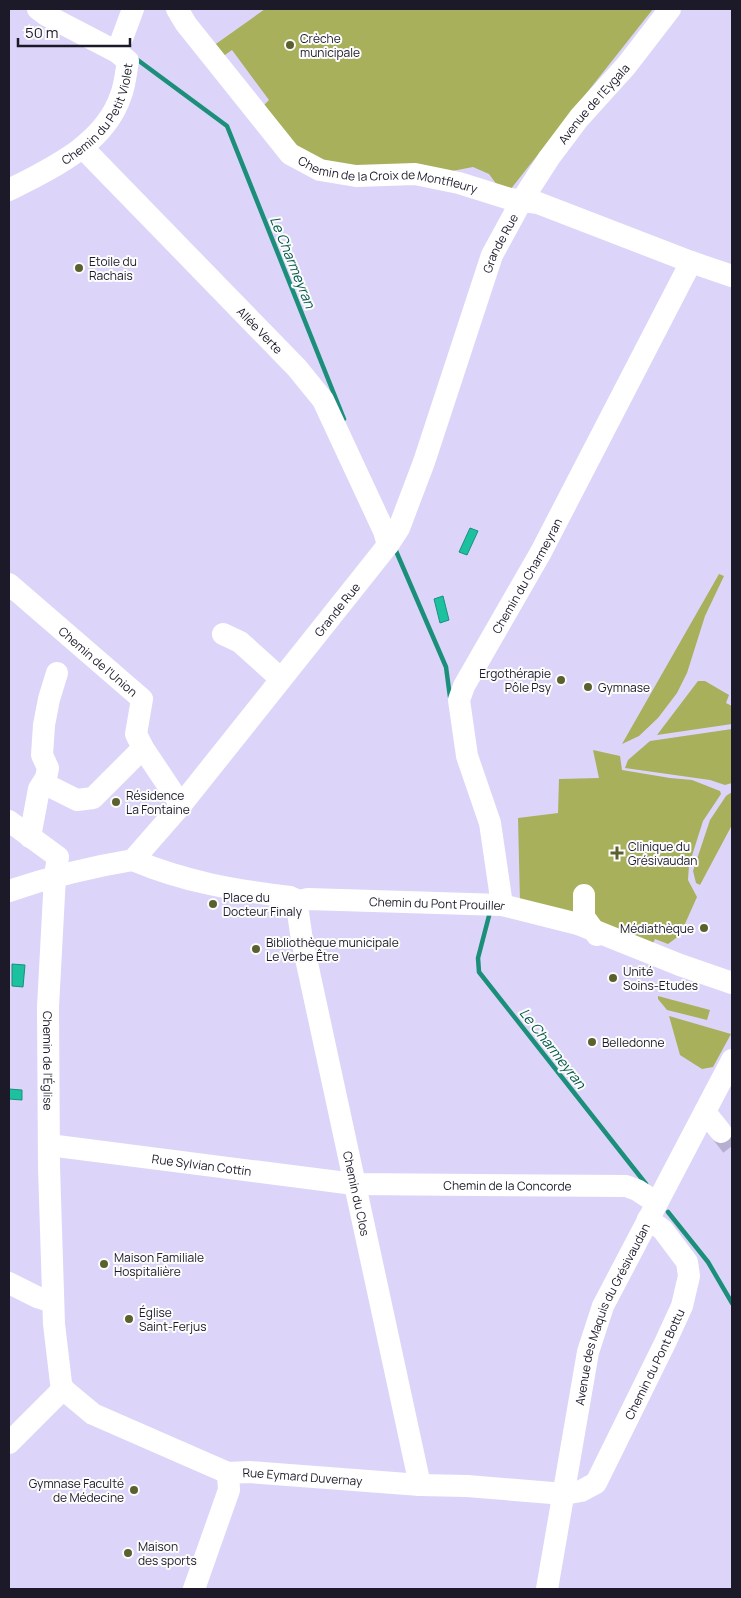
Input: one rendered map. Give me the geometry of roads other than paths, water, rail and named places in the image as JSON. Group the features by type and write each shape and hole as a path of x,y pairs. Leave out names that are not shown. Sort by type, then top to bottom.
{"street":[{"path":"38,9 46,16 117,52"},
{"name":"Chemin du Petit Violet","path":"9,190 42,173 83,148 105,126 121,96 128,61 117,52 132,9"},
{"name":"Chemin de la Croix de Montfleury","path":"177,9 186,24 290,154 320,170 356,176 415,174 459,183 510,199 538,203 732,276"},
{"name":"Avenue de l'Eygala","path":"522,200 549,158 579,118 626,66 670,9"},
{"name":"Allée Verte","path":"83,148 297,368 323,400 384,531 388,545"},
{"name":"Grande Rue","path":"133,860 181,805 388,545 399,528 424,462 492,255 522,200"},
{"name":"Chemin du Charmeyran","path":"502,905 490,823 467,756 459,700 464,686 541,552 691,262"},
{"name":"Chemin de l'Union","path":"9,584 142,699 136,734 143,748 181,805"},
{"path":"223,634 240,642 280,679"},
{"path":"9,821 30,837 39,789 46,778 48,768 42,755 44,725 57,673"},
{"path":"43,783 76,800 93,798 143,748"},
{"name":"Chemin de l'Église","path":"30,837 58,857 55,876 48,1007 49,1145 53,1302 56,1352 60,1383 63,1389"},
{"path":"9,891 55,876 133,860"},
{"name":"Chemin du Pont Prouiller","path":"133,860 163,872 225,889 300,901 308,899 371,900 502,905 578,924 680,965 732,983"},
{"path":"584,895 584,917 604,945 627,958"},
{"name":"Chemin du Clos","path":"300,901 298,906 302,940 420,1485"},
{"name":"Avenue des Maquis du Grésivaudan","path":"547,1589 588,1352 603,1306 732,1060"},
{"path":"705,1112 721,1132"},
{"name":"Rue Sylvian Cottin","path":"49,1145 354,1184"},
{"name":"Chemin de la Concorde","path":"354,1184 626,1186 637,1190 652,1211"},
{"name":"Chemin du Pont Bottu","path":"564,1494 582,1490 596,1483 682,1306 690,1276 687,1262 663,1230 652,1211"},
{"path":"9,1283 37,1297 53,1302"},
{"path":"9,1442 63,1389"},
{"name":"Rue Eymard Duvernay","path":"63,1389 93,1414 228,1473 249,1472 564,1494"},
{"path":"194,1589 229,1490 228,1473"}],"waterway":[{"name":"Le Charmeyran","path":"135,58 227,126 344,419"},
{"name":"Le Charmeyran","path":"396,551 446,667 450,697"},
{"name":"Le Charmeyran","path":"490,912 478,958 479,972 646,1184"},
{"name":"Le Charmeyran","path":"668,1212 708,1262 732,1303"}],"tunnel":[{"path":"721,1132 732,1146"}],"place":[{"name":"Crèche municipale","path":"290,45"},
{"name":"Etoile du Rachais","path":"79,268"},
{"name":"Ergothérapie Pôle Psy","path":"561,680"},
{"name":"Gymnase","path":"588,687"},
{"name":"Résidence La Fontaine","path":"116,802"},
{"name":"Clinique du Grésivaudan","path":"617,853"},
{"name":"Place du Docteur Finaly","path":"213,904"},
{"name":"Médiathèque","path":"704,928"},
{"name":"Bibliothèque municipale Le Verbe Être","path":"256,949"},
{"name":"Unité Soins-Etudes","path":"613,978"},
{"name":"Belledonne","path":"592,1042"},
{"name":"Maison Familiale Hospitalière","path":"104,1264"},
{"name":"Église Saint-Ferjus","path":"129,1319"},
{"name":"Gymnase Faculté de Médecine","path":"134,1490"},
{"name":"Maison des sports","path":"128,1553"}]}
